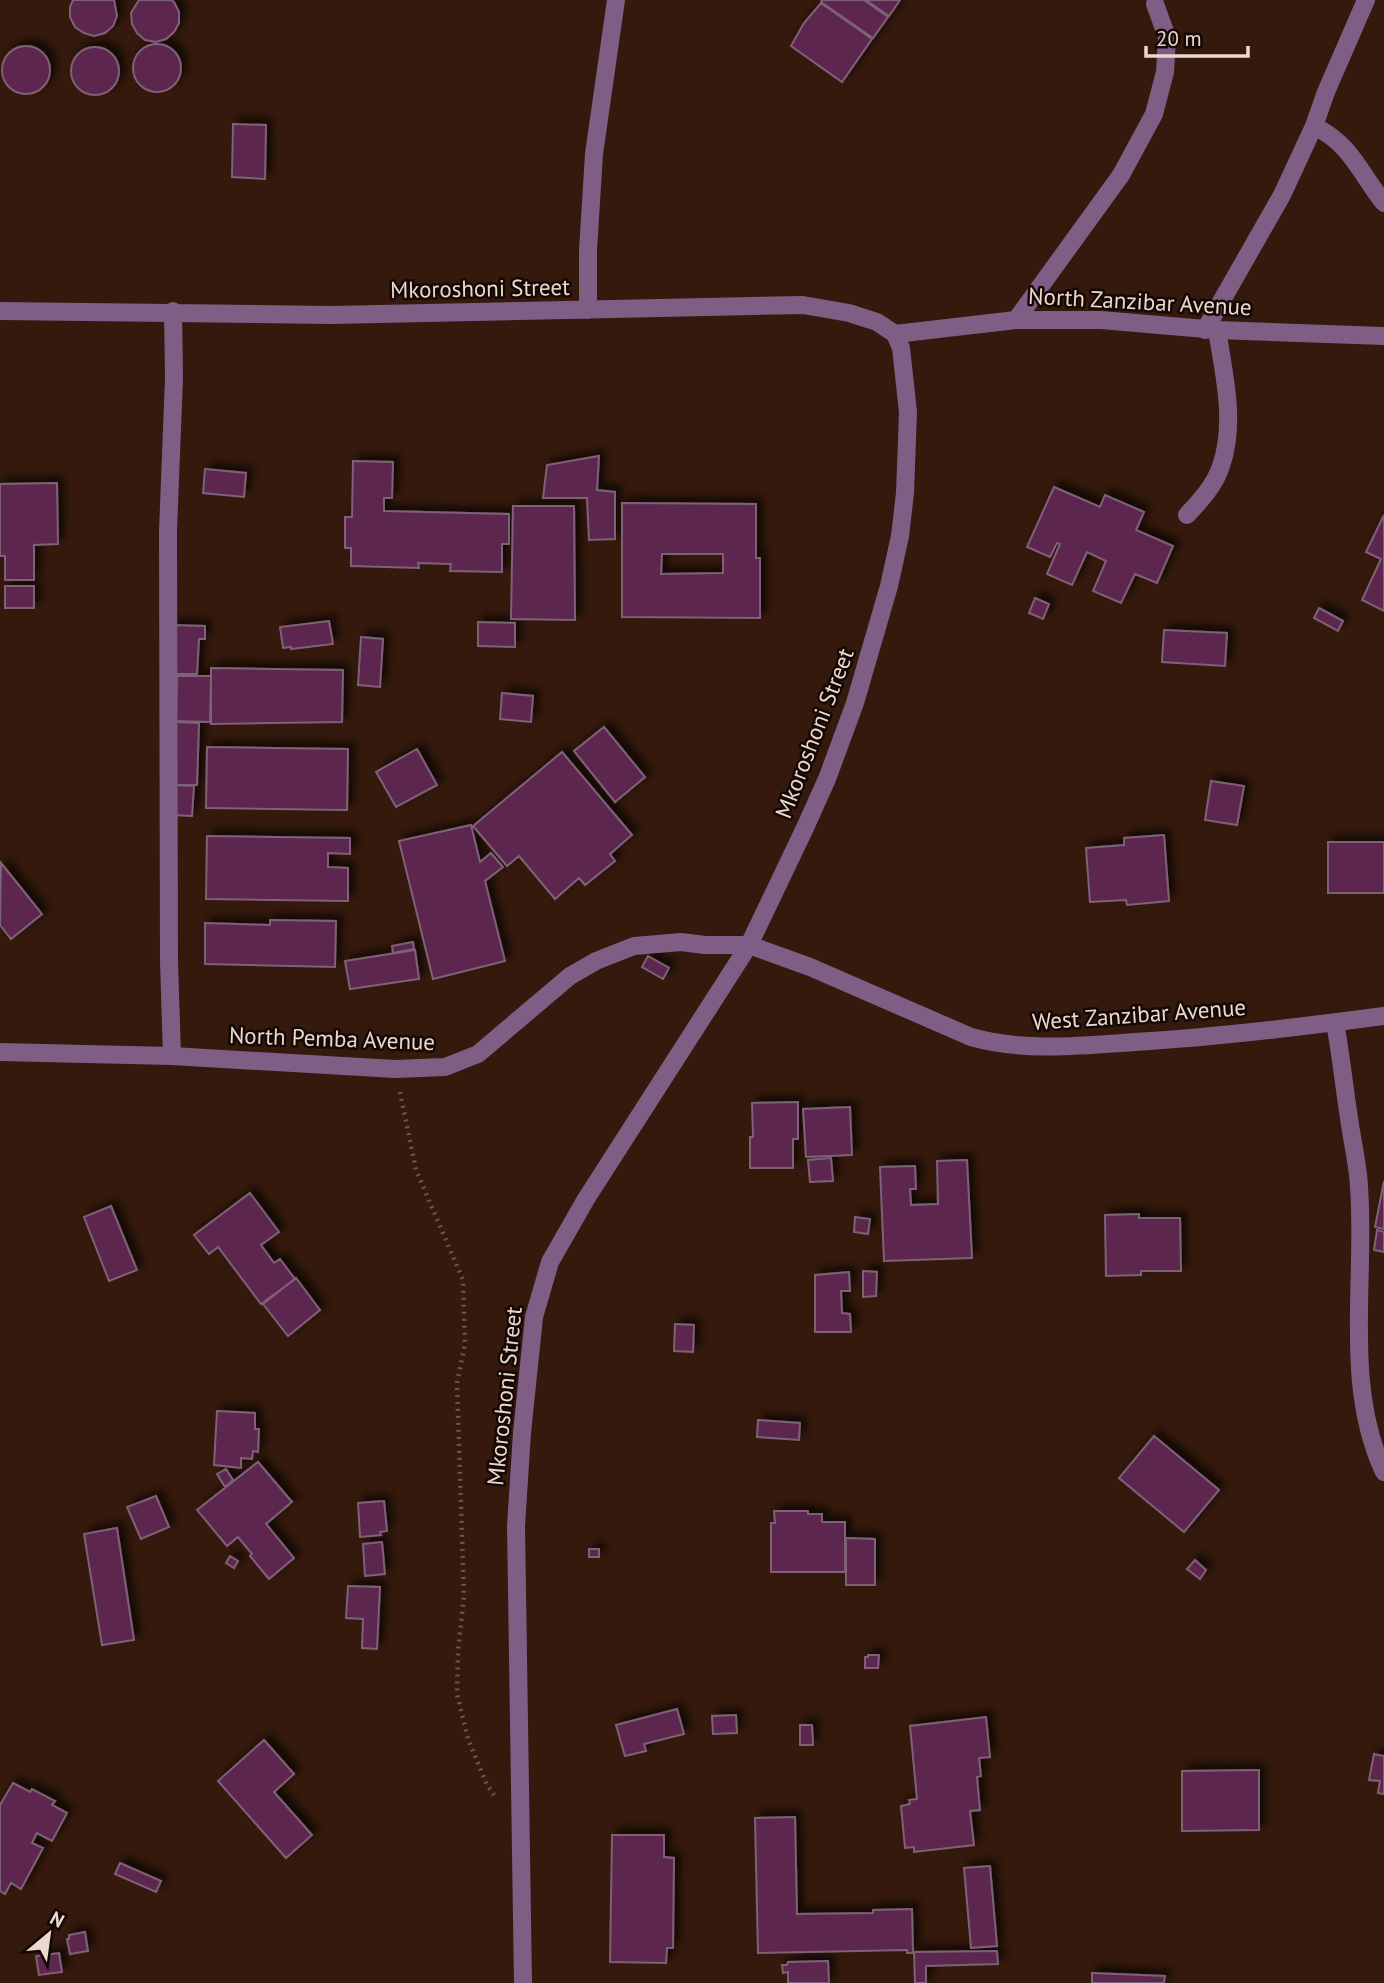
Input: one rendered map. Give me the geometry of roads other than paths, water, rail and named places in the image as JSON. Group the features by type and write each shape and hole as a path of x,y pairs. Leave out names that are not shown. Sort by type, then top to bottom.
{"street":[{"path":"587,310 587,250 593,154 617,0"},
{"path":"1187,515 1206,494 1221,466 1228,424 1226,388 1211,330 1282,195 1366,0"},
{"path":"1016,320 1121,175 1154,114 1165,72 1167,37 1155,4"},
{"path":"1314,126 1329,134 1346,149 1384,203"},
{"name":"Mkoroshoni Street","path":"0,311 331,315 803,305 849,313 877,322 895,334 903,357 908,412 905,493 900,536 869,659 827,779 749,945 580,1209 550,1262 534,1317 516,1526 523,1983"},
{"path":"172,1056 169,962 169,531 174,379 173,312"},
{"name":"North Zanzibar Avenue","path":"895,334 1016,320 1101,320 1211,330 1384,336"},
{"name":"North Pemba Avenue","path":"0,1052 172,1056 395,1069 445,1067 469,1060 488,1047 570,976 615,952 654,943 749,945"},
{"name":"West Zanzibar Avenue","path":"749,945 810,967 946,1028 995,1044 1049,1048 1206,1037 1384,1016"},
{"path":"1335,1023 1359,1186 1360,1284 1357,1352 1372,1438 1384,1472"}]}
